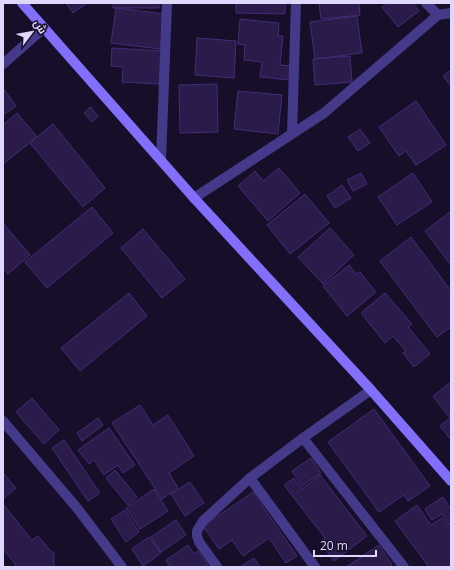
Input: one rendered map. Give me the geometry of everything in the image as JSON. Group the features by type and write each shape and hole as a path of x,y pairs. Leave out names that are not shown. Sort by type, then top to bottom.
{"street":[{"path":"22,3 194,198 371,390 451,481"},
{"path":"161,160 167,3"},
{"path":"292,134 296,3"},
{"path":"426,3 438,15"},
{"path":"194,198 324,113 438,15 451,13"},
{"path":"3,64 44,28"},
{"path":"217,567 199,542 197,536 198,531 204,521 250,478 371,390"},
{"path":"3,421 77,508 122,567"},
{"path":"303,438 404,567"},
{"path":"250,478 315,567"}],"building":[{"path":"66,3 87,3 73,13"},
{"path":"113,3 159,3 159,8 113,8"},
{"path":"236,3 285,3 285,14 236,13"},
{"path":"319,3 359,3 360,15 321,19"},
{"path":"387,3 413,3 419,11 398,27 382,7"},
{"path":"116,8 165,14 160,49 111,43"},
{"path":"357,16 362,53 315,59 310,22"},
{"path":"240,19 279,23 278,36 283,36 280,65 292,66 290,80 260,77 262,62 244,60 245,45 238,44"},
{"path":"197,38 236,41 234,78 195,75"},
{"path":"112,48 162,51 159,84 122,82 123,67 111,66"},
{"path":"350,56 352,82 315,85 313,59"},
{"path":"451,70 451,86 443,76"},
{"path":"217,84 218,132 180,133 179,85"},
{"path":"3,88 16,106 3,115"},
{"path":"238,91 282,95 278,134 234,129"},
{"path":"416,101 446,145 416,165 406,151 399,156 379,127"},
{"path":"90,107 98,116 92,122 84,113"},
{"path":"17,113 37,137 3,164 3,125"},
{"path":"53,124 105,188 83,207 30,143"},
{"path":"360,129 370,143 358,151 348,137"},
{"path":"279,168 300,193 268,221 238,186 255,171 263,181"},
{"path":"361,173 367,184 353,191 347,180"},
{"path":"413,173 432,202 397,225 378,197"},
{"path":"342,185 351,198 335,208 327,196"},
{"path":"305,194 329,223 290,254 267,225"},
{"path":"92,207 113,233 47,288 25,262"},
{"path":"451,211 451,265 425,231"},
{"path":"3,223 30,255 8,274 3,268"},
{"path":"330,228 354,255 323,284 298,257"},
{"path":"143,229 185,279 162,298 121,248"},
{"path":"411,237 451,291 451,327 437,337 380,261"},
{"path":"349,265 356,274 360,272 376,292 347,316 323,286"},
{"path":"129,293 147,316 80,371 61,348"},
{"path":"385,293 412,324 408,327 430,354 414,367 403,353 406,351 393,336 385,343 361,313"},
{"path":"451,382 451,440 440,426 450,418 433,396"},
{"path":"32,398 59,430 44,444 16,412"},
{"path":"140,405 153,425 168,415 194,456 169,473 178,488 162,499 112,423"},
{"path":"374,409 430,486 408,501 404,495 379,512 328,442"},
{"path":"98,418 103,425 82,441 77,433"},
{"path":"109,428 135,465 123,473 118,465 104,475 94,460 89,464 78,450"},
{"path":"64,440 100,493 88,501 52,448"},
{"path":"311,458 321,473 302,486 292,471"},
{"path":"115,470 137,497 128,505 106,478"},
{"path":"3,473 16,488 3,499"},
{"path":"320,475 367,536 334,561 320,542 325,538 284,485 294,478 302,489"},
{"path":"190,482 204,503 185,516 171,494"},
{"path":"154,489 168,511 140,529 126,508"},
{"path":"253,492 297,556 286,563 269,538 243,556 232,540 219,549 203,526"},
{"path":"443,497 451,510 450,526 442,514 432,520 425,509"},
{"path":"3,504 32,540 38,536 54,553 54,567 15,567 15,564 3,549"},
{"path":"417,505 431,525 442,518 450,529 451,528 451,567 429,567 395,521"},
{"path":"125,510 139,532 126,542 111,519"},
{"path":"176,520 186,535 161,552 151,537"},
{"path":"149,537 161,553 143,566 132,549"},
{"path":"188,545 194,554 198,551 209,567 170,567 166,560"},
{"path":"379,545 392,565 390,567 346,567"},
{"path":"254,558 260,567 240,567"}]}
